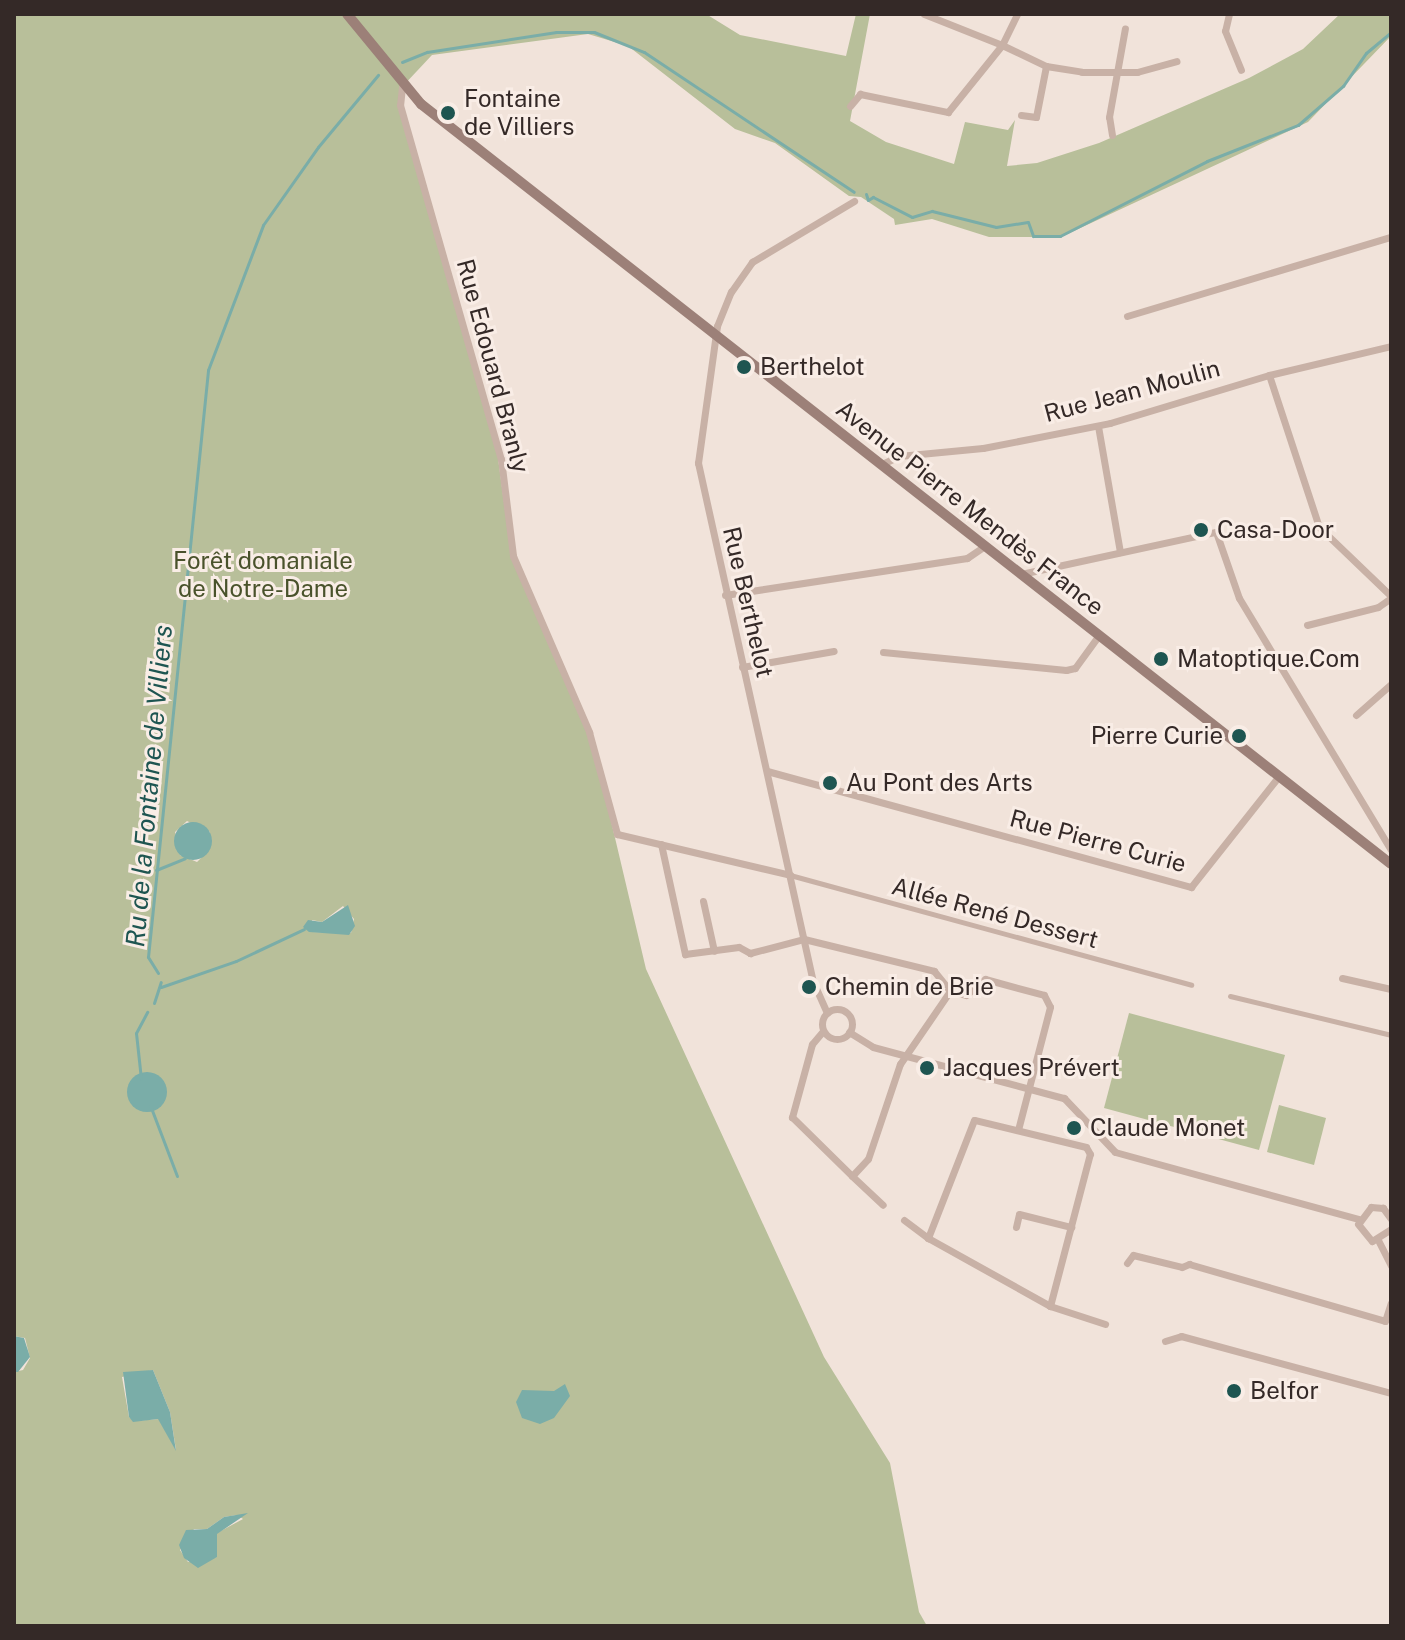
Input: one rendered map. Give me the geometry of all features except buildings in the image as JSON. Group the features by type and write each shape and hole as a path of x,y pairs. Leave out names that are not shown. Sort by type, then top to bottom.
{"main road":[{"name":"Avenue Pierre Mendès France","path":"347,14 402,87 1391,861"}],"street":[{"path":"924,14 1046,66 1116,74 1177,61"},
{"path":"850,106 860,94 948,112 1002,45 1017,14"},
{"path":"1229,14 1225,31 1241,70"},
{"path":"1112,135 1109,117 1125,28"},
{"path":"1021,115 1036,117 1046,66"},
{"name":"Rue Edouard Branly","path":"402,87 400,105 501,459 513,556 589,732 617,834 661,844"},
{"name":"Rue Berthelot","path":"827,1013 819,1002 804,939 698,463 716,335 731,292 752,262 854,201"},
{"path":"1127,316 1391,237"},
{"name":"Rue Jean Moulin","path":"882,464 899,456 983,448 1098,426 1269,375 1391,346"},
{"path":"1269,375 1286,441 1319,527 1391,597 1378,607 1307,625"},
{"path":"1098,426 1120,552"},
{"path":"1021,574 1216,532 1239,598 1391,850"},
{"path":"725,595 967,558 985,546"},
{"path":"883,652 1066,670 1075,668 1099,635"},
{"path":"742,667 834,651"},
{"path":"1356,715 1391,684"},
{"name":"Rue Pierre Curie","path":"767,771 1191,887 1279,776"},
{"path":"790,875 661,844 685,954 739,947 750,953 804,939 934,971 950,991 966,995 985,979 1044,995 1050,1007 1018,1130"},
{"name":"Allée René Dessert","path":"790,875 1191,985"},
{"path":"703,901 714,951"},
{"path":"1342,978 1391,989"},
{"path":"852,1176 868,1159 906,1056 950,991"},
{"path":"1230,996 1391,1035"},
{"path":"849,1032 850,1019 845,1012 827,1013 823,1031 812,1044 792,1117 883,1205"},
{"path":"823,1031 836,1039 849,1032"},
{"path":"849,1032 873,1047 1064,1098 1115,1152 1359,1219 1377,1207 1391,1219"},
{"path":"928,1238 974,1120 1086,1147 1090,1154 1050,1306"},
{"path":"1016,1227 1019,1214 1071,1227"},
{"path":"1359,1219 1362,1235 1378,1240 1391,1266"},
{"path":"904,1220 928,1238 1050,1306 1105,1324"},
{"path":"1378,1240 1391,1229"},
{"path":"1127,1263 1133,1255 1182,1267 1189,1264 1385,1321 1391,1303"},
{"path":"1165,1341 1181,1336 1391,1393"}],"green space":[{"name":"Forêt domaniale de Notre-Dame","path":"14,14 706,14 740,35 846,56 856,14 870,14 850,121 886,142 954,164 965,122 1008,130 1015,120 1007,166 1037,163 1099,143 1249,78 1303,49 1340,14 1391,14 1391,36 1308,122 1061,237 989,237 932,219 895,225 894,219 861,197 849,196 775,143 735,129 628,46 588,34 432,55 402,87 399,105 498,458 511,554 590,732 646,969 824,1357 890,1463 919,1612 927,1626 14,1626 14,1372 23,1370 30,1358 25,1338 14,1336","holes":["187,821 210,832 208,851 197,862 180,855 175,832","343,906 354,919 351,933 312,932 312,920 322,922","153,1370 170,1412 176,1450 159,1419 134,1421 129,1417 122,1377","237,1515 243,1519 217,1533 217,1557 188,1562 180,1550 194,1529 207,1529 224,1517"]},
{"path":"1129,1013 1285,1055 1259,1150 1104,1108"},
{"path":"1279,1105 1326,1118 1314,1165 1267,1152"}],"water":[{"path":"193,822 207,827 212,841 207,855 193,860 179,855 174,841 179,827"},
{"path":"348,905 355,926 349,935 309,932 303,927 308,920 322,922"},
{"path":"147,1072 161,1078 167,1092 161,1106 147,1112 133,1106 127,1092 133,1078"},
{"path":"14,1336 24,1338 30,1357 18,1372 14,1372"},
{"path":"153,1370 170,1412 176,1451 158,1419 133,1422 129,1417 123,1372"},
{"path":"565,1384 570,1396 554,1418 540,1424 522,1418 516,1402 522,1390 554,1391"},
{"path":"248,1513 217,1534 217,1557 198,1568 184,1558 179,1545 186,1530 207,1529 224,1517"}],"waterway":[{"name":"Ru de la Fontaine de Villiers","path":"402,62 427,52 556,32 594,32 644,52 854,192"},
{"name":"Ru de la Fontaine de Villiers","path":"866,194 868,200 873,197 912,217 932,211 996,227 1028,222 1033,236 1060,236 1207,161 1298,125 1343,86 1366,53 1391,32"},
{"name":"Ru de la Fontaine de Villiers","path":"158,973 148,957 208,370 263,225 318,147 378,75"},
{"path":"156,870 185,858"},
{"path":"161,987 236,961 304,929"},
{"path":"154,1003 161,982"},
{"path":"141,1079 136,1033 147,1012"},
{"path":"150,1105 177,1176"}],"place":[{"name":"Fontaine de Villiers","path":"448,113"},
{"name":"Berthelot","path":"744,367"},
{"name":"Casa-Door","path":"1201,530"},
{"name":"Matoptique.Com","path":"1161,659"},
{"name":"Pierre Curie","path":"1239,736"},
{"name":"Au Pont des Arts","path":"830,783"},
{"name":"Chemin de Brie","path":"809,987"},
{"name":"Jacques Prévert","path":"927,1068"},
{"name":"Claude Monet","path":"1074,1128"},
{"name":"Belfor","path":"1234,1391"}]}
